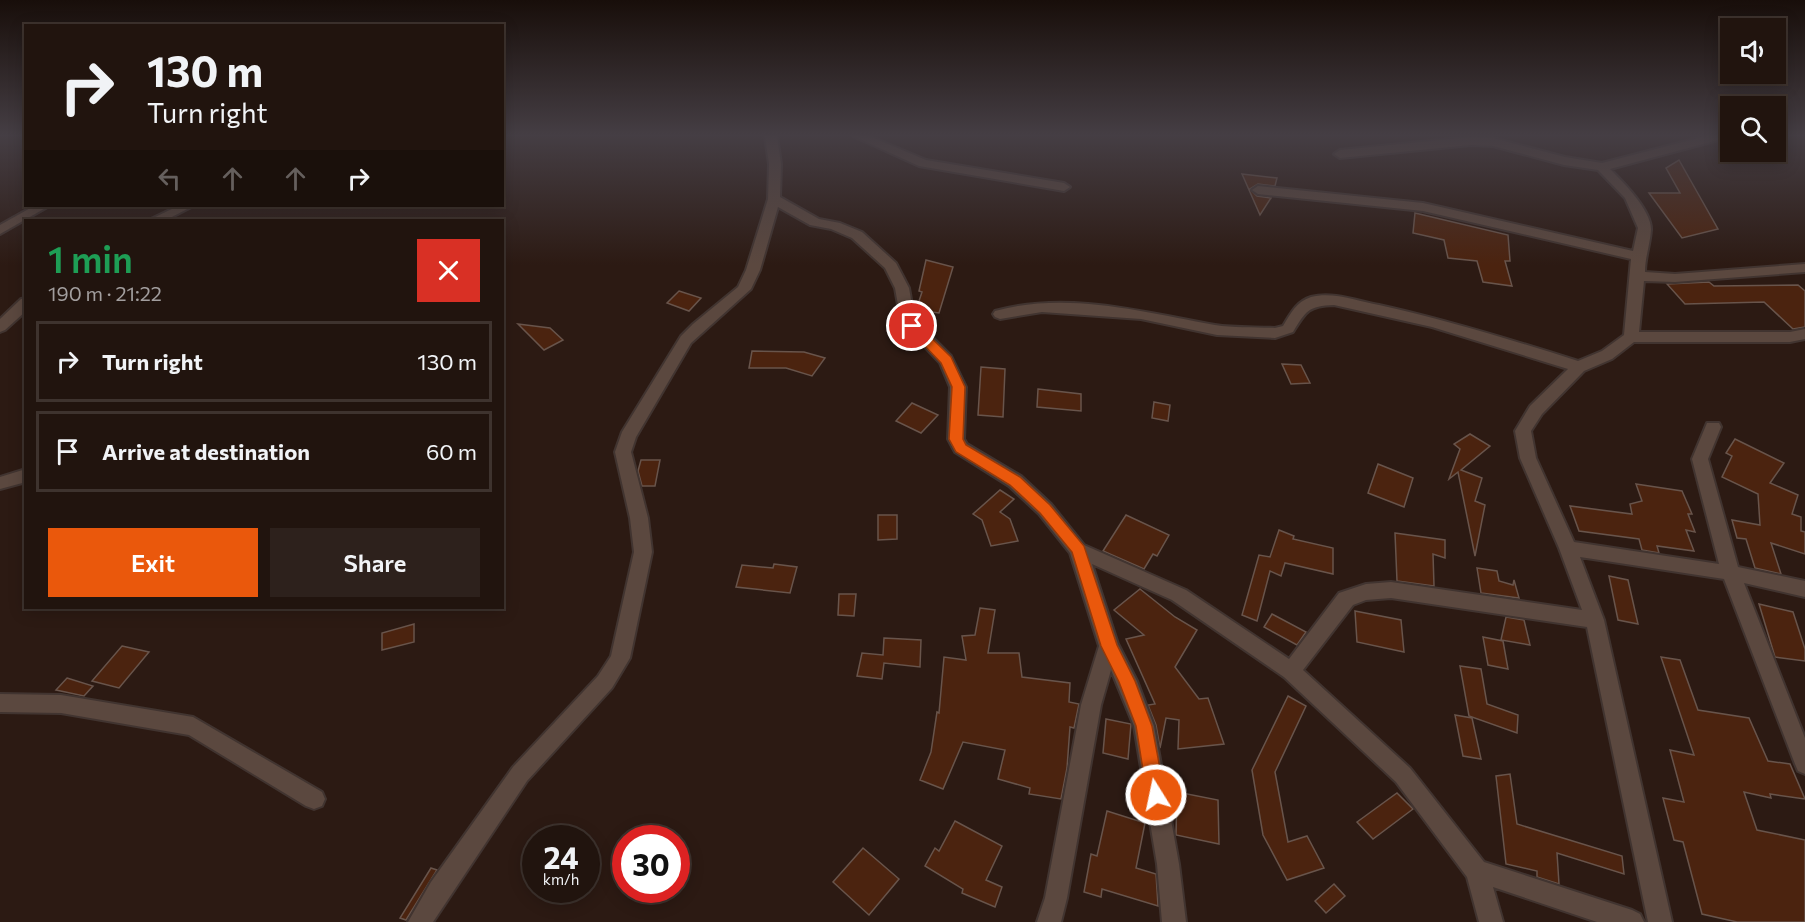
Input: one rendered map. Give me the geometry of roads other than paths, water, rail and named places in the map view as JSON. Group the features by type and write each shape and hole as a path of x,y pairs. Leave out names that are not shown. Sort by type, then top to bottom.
{"street":[{"path":"420,922 439,890 520,774 605,682 620,658 630,621 643,552 639,518 623,452 628,436 686,340 698,327 744,289 753,270 774,200 775,179"},
{"path":"1015,179 1064,187"},
{"path":"1614,179 1631,197 1645,228 1638,256 1631,337"},
{"path":"1258,190 1423,207 1638,256"},
{"path":"774,200 815,222 835,226 857,235 891,266 902,288 907,316 912,326 946,360 958,387 956,439 961,448 1015,481 1045,509 1078,550 1109,646 1127,681 1144,726 1168,864 1174,922"},
{"path":"0,230 41,207"},
{"path":"158,219 185,207"},
{"path":"1638,276 1675,278 1798,269 1805,280"},
{"path":"1000,314 1042,307 1141,314 1217,330 1275,333 1288,329 1302,307 1315,301 1334,300 1433,322 1579,367"},
{"path":"0,327 24,304"},
{"path":"1660,922 1595,620 1568,548 1528,458 1523,431 1536,410 1579,367 1607,355 1631,337 1790,337 1805,334"},
{"path":"1713,427 1700,459 1731,573 1805,764"},
{"path":"0,483 24,476"},
{"path":"1568,548 1731,573 1805,589"},
{"path":"1078,550 1179,595 1291,670 1403,775 1477,871 1491,922"},
{"path":"1291,670 1346,599 1366,592 1391,590 1595,620"},
{"path":"1049,922 1056,898 1091,705 1109,646"},
{"path":"0,703 61,704 193,726 314,799"},
{"path":"1477,871 1632,922"}]}
